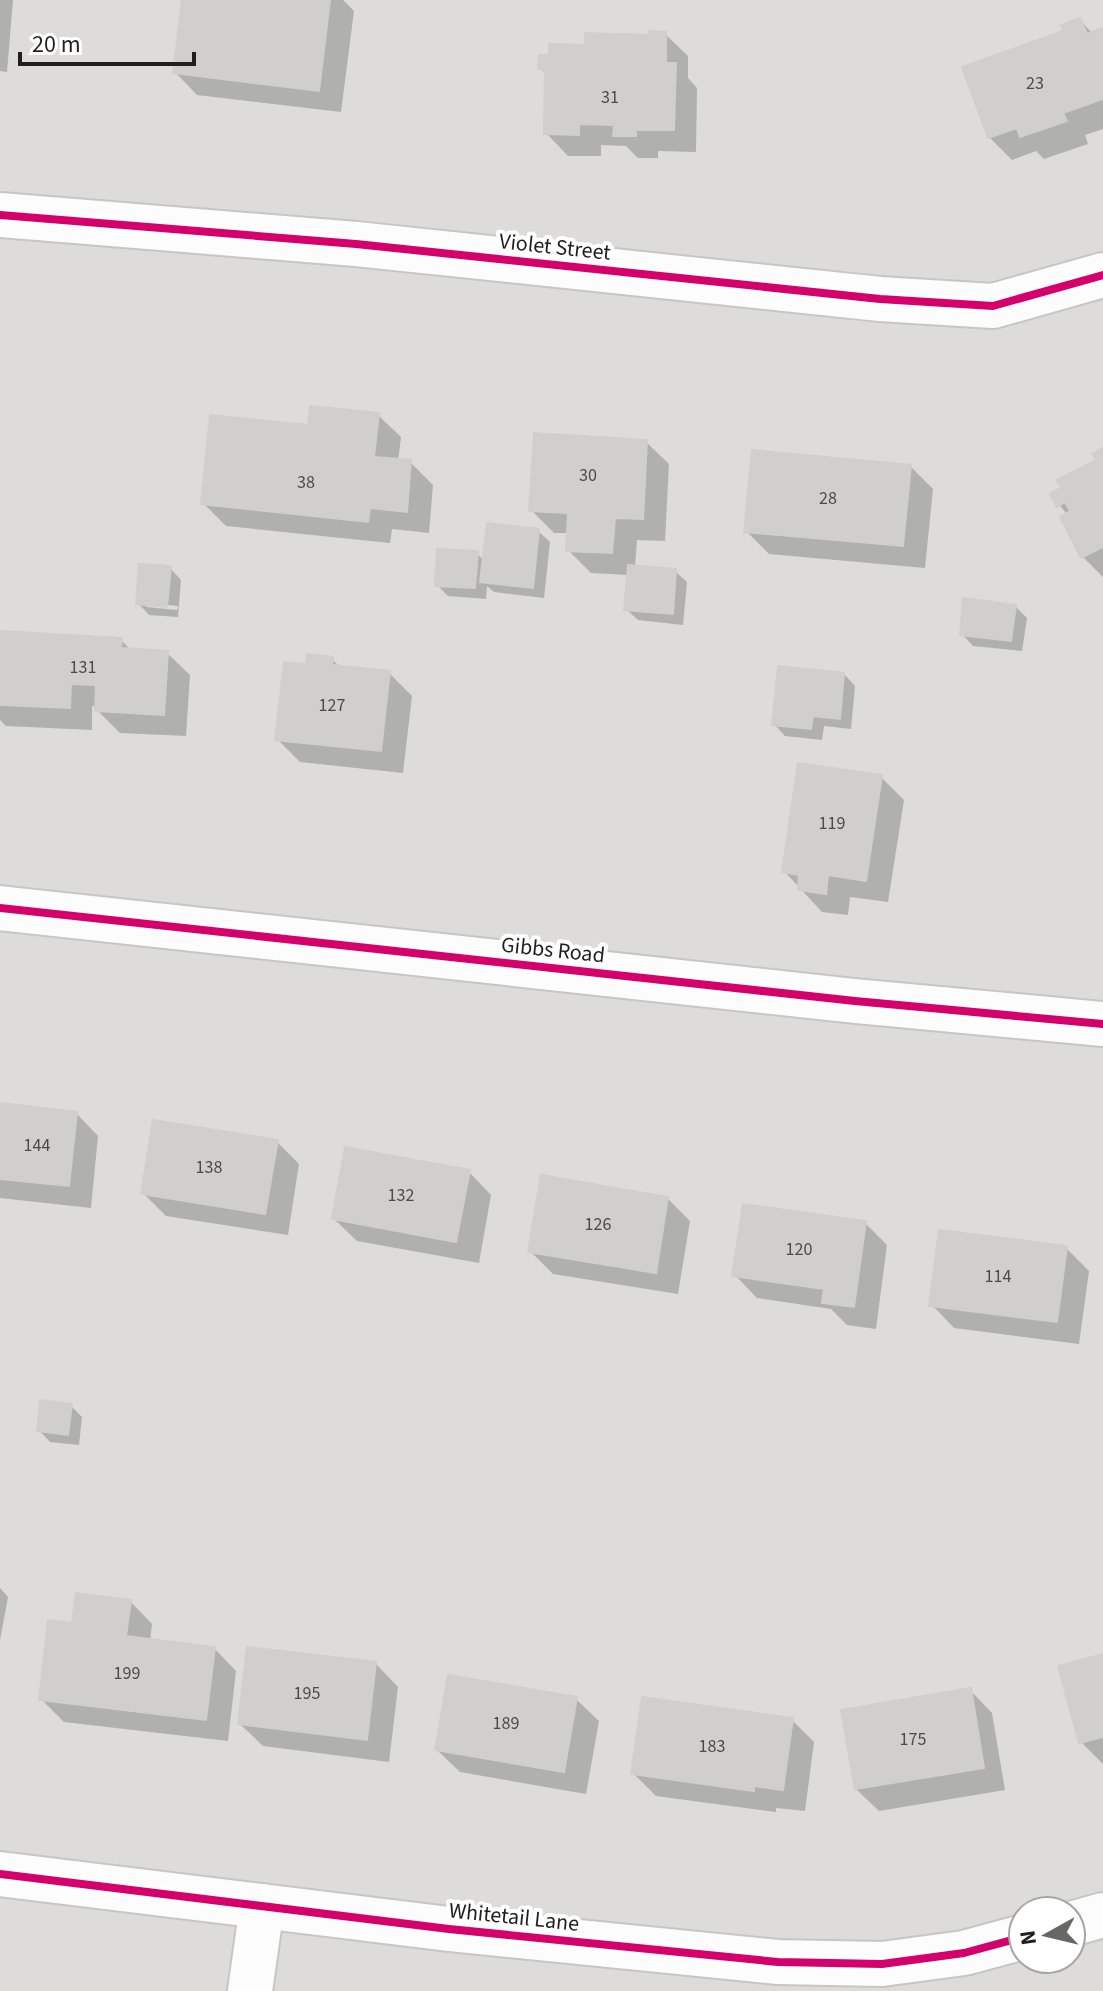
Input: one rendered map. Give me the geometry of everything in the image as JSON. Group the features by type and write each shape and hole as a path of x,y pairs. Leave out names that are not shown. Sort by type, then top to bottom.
{"street":[{"name":"Violet Street","path":"0,215 356,244 880,299 993,306 1103,275"},
{"name":"Gibbs Road","path":"0,908 839,999 1103,1024"},
{"name":"Whitetail Lane","path":"0,1874 449,1929 778,1962 882,1964 964,1953 1007,1941"},
{"path":"250,1991 262,1906"}],"shaded area":[{"path":"0,0 1103,0 1103,1991 0,1991"}],"building":[{"path":"182,0 330,0 319,91 173,73"},
{"path":"1080,18 1087,34 1103,28 1103,99 1063,113 1067,121 1020,137 1017,128 988,138 962,67 1063,31 1061,25"},
{"path":"649,31 666,32 666,63 676,63 674,130 636,130 636,136 613,136 614,125 579,124 579,135 544,134 545,70 538,69 539,55 549,55 549,44 585,45 585,33 649,35"},
{"path":"310,406 379,413 374,457 411,460 407,512 370,508 368,522 201,504 210,415 308,425"},
{"path":"534,433 647,440 643,519 615,518 612,553 566,551 568,513 529,511"},
{"path":"1103,448 1103,547 1081,558 1060,517 1070,511 1065,502 1057,507 1050,494 1061,488 1057,480 1096,460 1092,454"},
{"path":"752,450 911,465 903,546 744,532"},
{"path":"487,523 539,529 533,588 480,582"},
{"path":"437,549 478,551 475,588 435,586"},
{"path":"139,564 171,566 167,607 136,604"},
{"path":"628,565 676,569 673,614 624,610"},
{"path":"963,598 1016,605 1011,641 960,635"},
{"path":"0,631 122,638 121,648 168,651 164,715 95,711 96,685 71,684 70,708 0,705"},
{"path":"307,654 333,657 332,665 390,671 381,751 275,740 284,662 306,664"},
{"path":"778,666 844,673 840,719 813,716 811,729 772,725"},
{"path":"798,763 882,775 866,881 828,875 826,894 798,890 799,875 782,872"},
{"path":"0,1103 77,1112 69,1186 0,1179"},
{"path":"153,1120 278,1140 265,1214 141,1194"},
{"path":"345,1147 470,1170 456,1242 332,1219"},
{"path":"541,1175 668,1197 656,1273 528,1252"},
{"path":"743,1204 866,1221 854,1307 822,1303 824,1289 732,1276"},
{"path":"939,1230 1067,1246 1057,1322 929,1306"},
{"path":"40,1400 72,1404 68,1435 37,1431"},
{"path":"76,1593 131,1600 126,1636 215,1647 206,1720 39,1700 48,1620 72,1623"},
{"path":"247,1647 376,1662 367,1740 238,1724"},
{"path":"1103,1654 1103,1737 1079,1743 1058,1666"},
{"path":"448,1675 577,1697 564,1772 435,1750"},
{"path":"971,1688 984,1768 855,1789 841,1710"},
{"path":"642,1697 793,1718 783,1790 754,1786 754,1791 631,1774"}],"cycle path":[{"path":"0,215 356,244 880,299 993,306 1103,275"},
{"path":"0,908 855,1001 1103,1024"},
{"path":"0,1874 449,1929 778,1962 882,1964 964,1953 1007,1941"}]}
